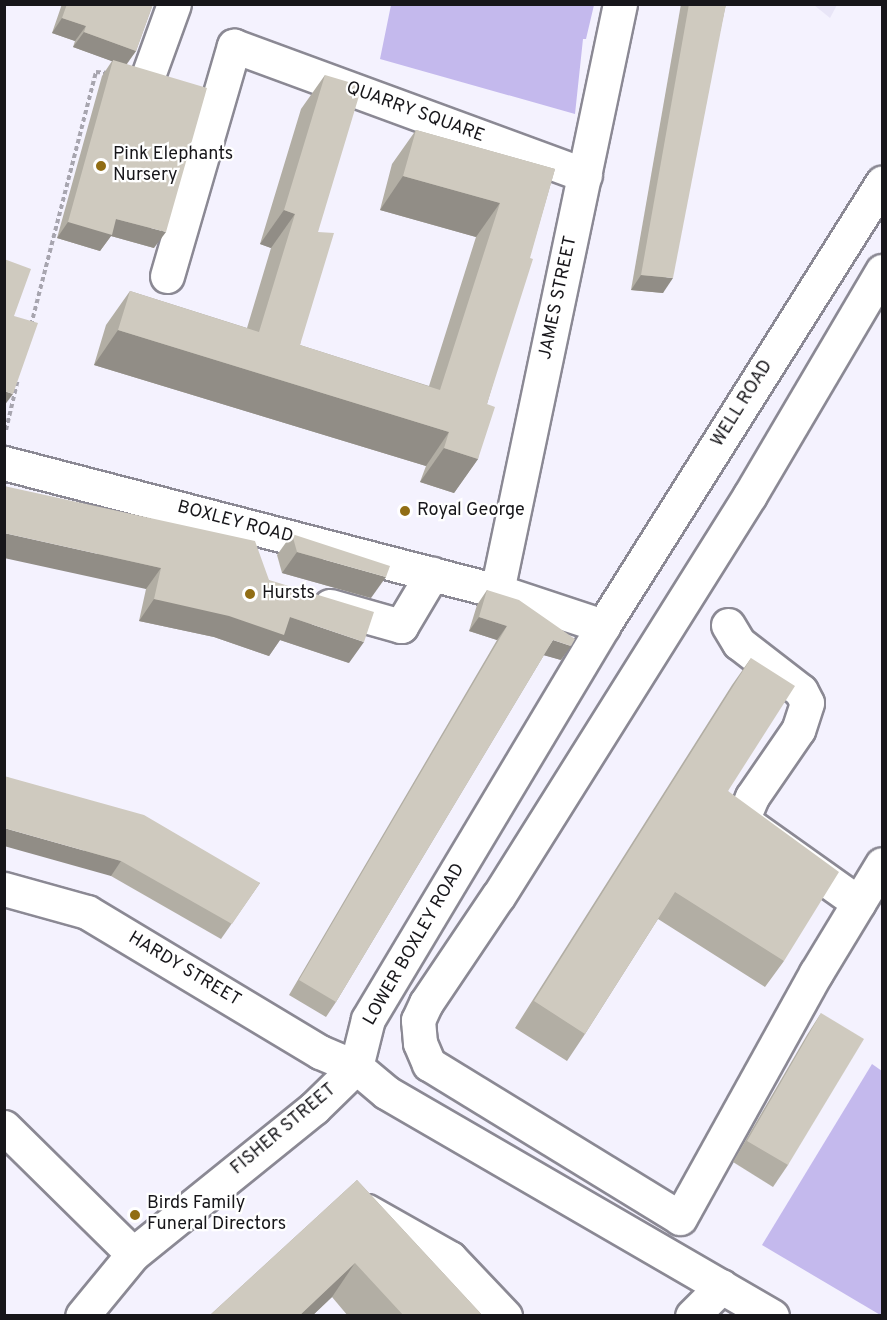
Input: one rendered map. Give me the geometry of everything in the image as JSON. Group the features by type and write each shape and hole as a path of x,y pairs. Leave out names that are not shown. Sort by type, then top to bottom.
{"street":[{"path":"149,73 174,4"},
{"name":"JAMES STREET","path":"497,591 620,4"},
{"name":"QUARRY SQUARE","path":"167,276 234,46 585,175"},
{"name":"WELL ROAD","path":"603,626 882,183"},
{"path":"882,272 873,305 498,896 426,1003 418,1020 420,1043 429,1064 680,1218 882,864"},
{"name":"BOXLEY ROAD","path":"4,463 497,591 603,626"},
{"path":"260,529 257,554 260,565"},
{"path":"300,597 402,626 432,574"},
{"path":"728,625 739,643 801,691 807,703 798,730 752,797 742,820 859,903"},
{"name":"LOWER BOXLEY ROAD","path":"356,1067 368,1018 603,626"},
{"name":"HARDY STREET","path":"4,890 87,912 286,1031 356,1067"},
{"path":"356,1067 386,1092 772,1316"},
{"name":"FISHER STREET","path":"82,1316 133,1254 314,1108 356,1067"},
{"path":"4,1127 133,1254"},
{"path":"342,1197 450,1258 505,1316"},
{"path":"692,1316 722,1286"}],"path":[{"path":"29,334 96,72 149,73"},
{"path":"4,435 21,367"}],"shaded area":[{"path":"391,5 594,5 586,39 583,39 575,114 380,59"},
{"path":"814,5 837,5 830,18"},
{"path":"872,1064 882,1071 882,1316 762,1245"}],"building":[{"path":"67,4 153,4 136,51 84,32 86,26 62,18"},
{"path":"689,4 726,4 673,278 641,275"},
{"path":"113,60 207,88 166,232 116,219 112,235 68,222"},
{"path":"325,75 362,86 318,232 334,233 300,345 440,390 500,203 403,176 416,130 555,169 530,258 533,259 487,404 495,407 478,459 444,448 449,432 118,330 130,291 259,332 295,214 284,210"},
{"path":"4,259 31,269 14,316 38,323 13,394 4,391"},
{"path":"4,486 255,541 269,580 374,612 364,642 290,617 284,635 229,616 154,599 161,568 4,533"},
{"path":"292,534 390,566 386,577 297,552"},
{"path":"487,590 519,600 575,639 571,646 553,640 336,1002 299,980 507,626 479,617"},
{"path":"751,658 795,686 728,791 839,872 784,961 675,892 585,1034 534,1001"},
{"path":"4,776 144,815 260,883 232,924 121,861 4,828"},
{"path":"821,1013 864,1039 788,1165 747,1141"},
{"path":"357,1180 483,1316 404,1316 355,1263 299,1316 209,1316"}],"place":[{"name":"Pink Elephants Nursery","path":"101,166"},
{"name":"Royal George","path":"405,511"},
{"name":"Hursts","path":"250,594"},
{"name":"Birds Family Funeral Directors","path":"135,1215"}]}
